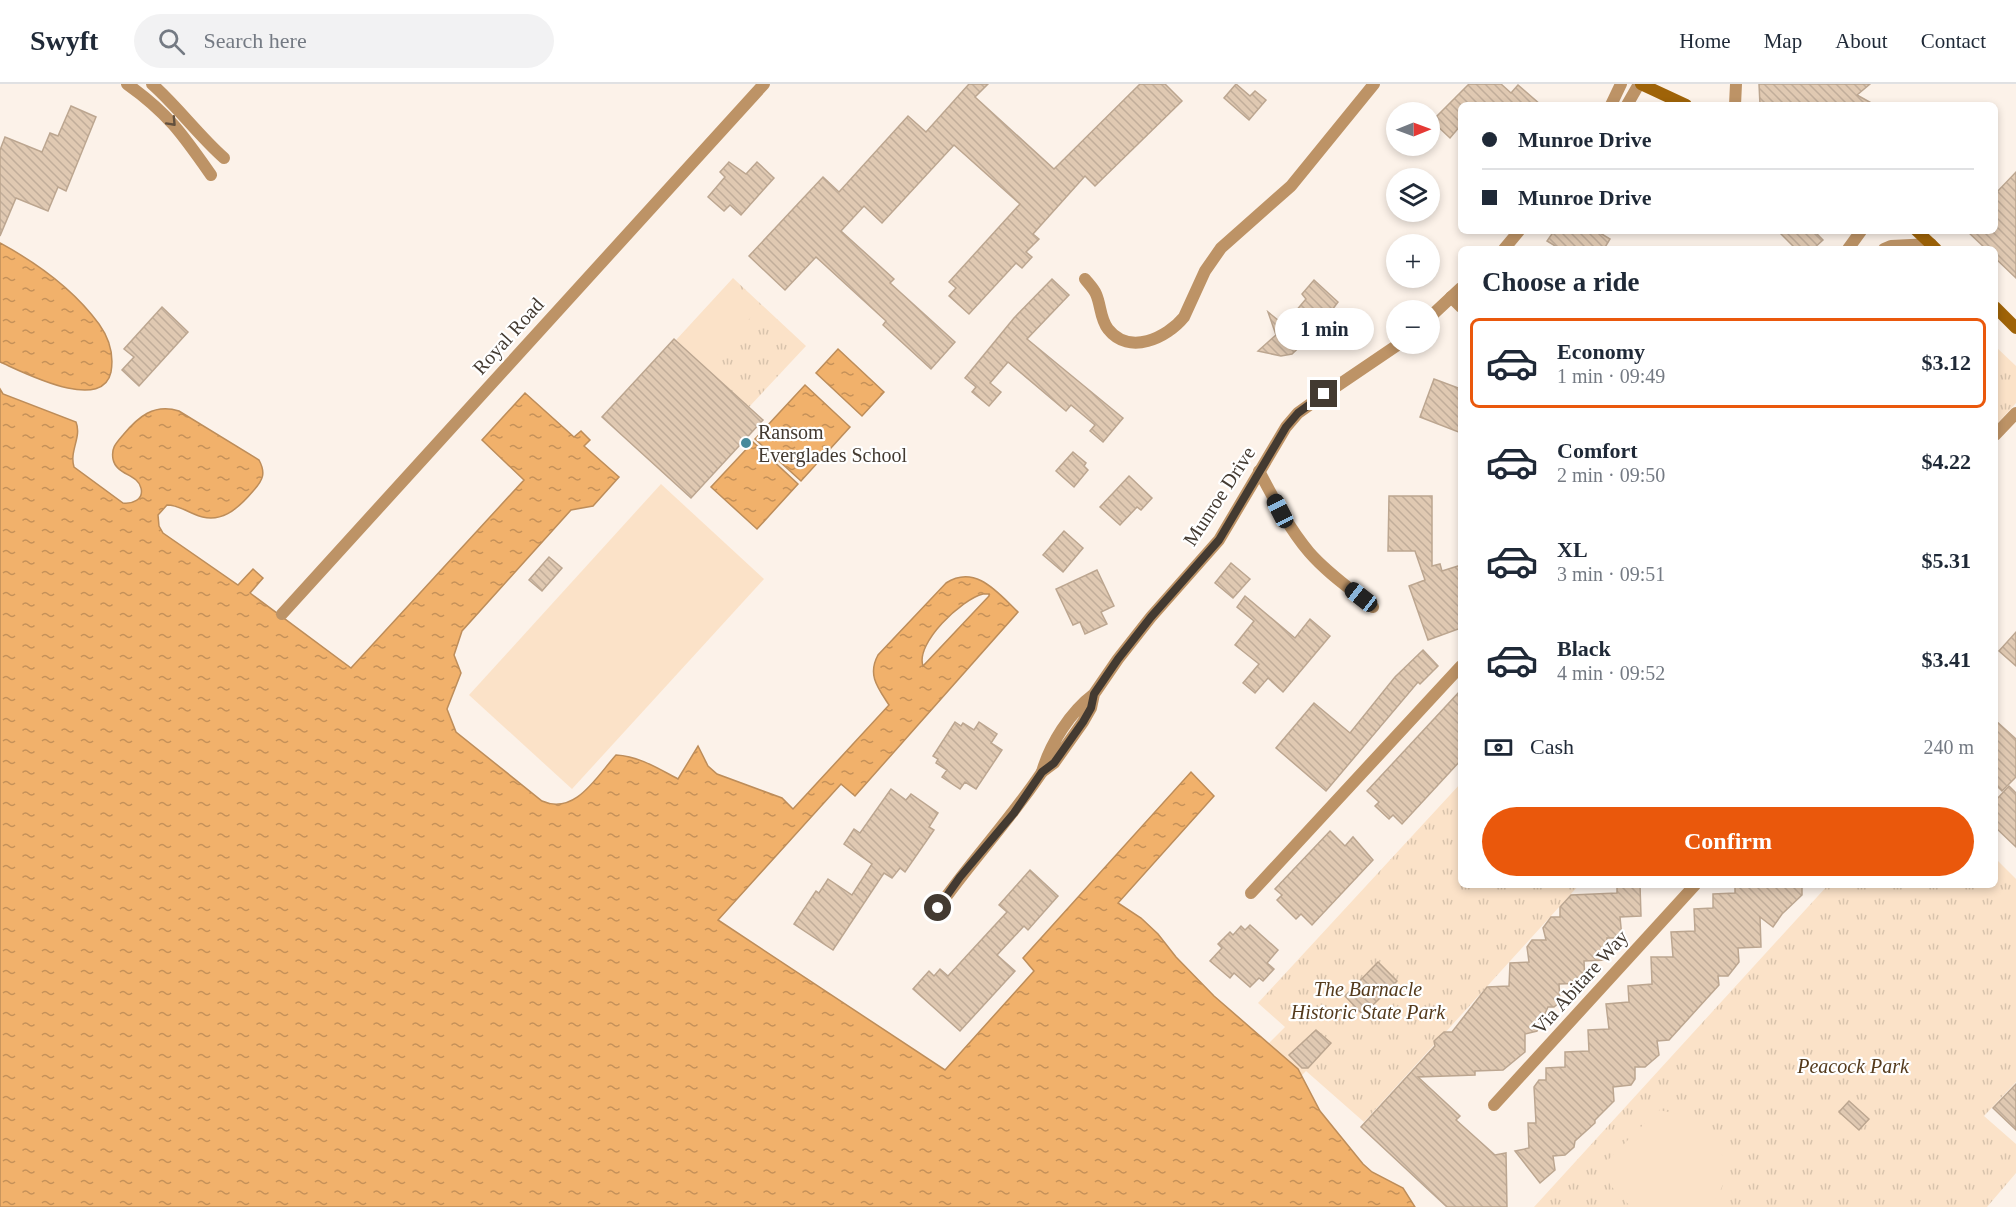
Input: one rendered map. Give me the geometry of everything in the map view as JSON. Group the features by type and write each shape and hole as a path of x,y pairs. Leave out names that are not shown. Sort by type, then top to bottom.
{"main road":[{"path":"1640,84 1679,102"},
{"path":"1920,234 1934,246"},
{"path":"1998,310 2016,328"}],"street":[{"path":"127,84 150,100 178,128 211,175"},
{"path":"152,84 178,109 204,141 224,158"},
{"name":"Royal Road","path":"282,614 764,84"},
{"path":"1085,279 1096,294 1108,329 1116,336 1129,342 1156,339 1184,317 1205,271 1221,248 1291,186 1374,84"},
{"path":"1612,102 1621,84"},
{"path":"1629,102 1640,84"},
{"path":"1735,102 1736,84"},
{"path":"1506,246 1516,234"},
{"path":"1891,246 1934,246"},
{"path":"1440,307 1458,291"},
{"path":"1451,297 1458,304"},
{"name":"Munroe Drive","path":"938,908 960,877 1014,813 1042,772 1046,756 1081,704 1094,694 1151,617 1219,540 1286,427 1298,413 1386,353"},
{"path":"1998,432 2016,413"},
{"path":"1259,471 1280,511 1309,553 1373,607"},
{"path":"1251,893 1458,669"},
{"name":"Via Abitare Way","path":"1494,1105 1692,888"}],"green space":[{"path":"733,278 806,346 749,407 676,340"},
{"path":"724,289 753,315 709,364 680,337"},
{"path":"1998,349 2016,366 2016,403 1998,423"},
{"path":"661,484 764,579 572,789 469,695"},
{"name":"The Barnacle Historic State Park","path":"1458,786 1458,888 1576,888 1364,1122 1306,1071 1301,1076 1266,1046 1285,1027 1258,1003"},
{"name":"Peacock Park","path":"1998,861 2016,879 2016,1082 1984,1116 2016,1144 2016,1173 1987,1207 1534,1207 1825,888 1998,888"},
{"path":"1658,1110 1679,1114 1728,1160 1720,1192 1707,1207 1631,1207 1610,1185 1607,1161"}],"water":[{"path":"0,243 28,259 54,278 99,324 106,335 112,359 111,372 105,384 93,389 77,390 42,380 0,362"},
{"path":"838,349 884,392 862,416 816,373"},
{"path":"805,385 850,427 801,481 755,439"},
{"path":"0,389 3,394 76,422 78,433 73,455 74,467 123,503 130,503 139,498 141,488 136,480 122,472 115,464 113,449 141,417 154,410 179,411 259,460 263,473 261,480 248,497 228,514 212,518 203,517 167,505 158,515 159,526 163,533 238,585 253,569 263,578 250,593 351,668 524,480 482,440 525,393 574,437 581,431 590,440 584,446 619,477 593,506 571,510 462,631 454,655 461,673 447,709 456,732 542,801 554,804 575,799 584,792 616,755 641,760 678,779 698,746 708,766 717,774 782,798 793,809 889,705 875,681 874,669 878,655 946,583 967,577 986,583 1018,612 855,796 841,784 718,920 945,1070 1034,971 1023,958 1191,772 1214,796 1118,903 1141,918 1214,996 1298,1069 1320,1111 1363,1164 1372,1172 1403,1188 1415,1207 0,1207","holes":["983,594 989,594 989,596 923,666 922,657 926,646 942,623 964,604"]},
{"path":"753,442 798,484 757,529 711,487"}],"building":[{"path":"969,84 988,84 975,97 1054,169 1140,84 1165,84 1182,101 1095,186 1085,176 1033,234 1039,239 1026,252 1032,257 1022,268 1016,263 969,314 949,296 956,288 949,282 1020,204 954,145 882,223 864,206 841,231 894,279 890,283 955,342 931,369 883,325 886,321 816,257 785,290 749,256 823,177 839,192 908,116 926,132"},
{"path":"1236,84 1250,96 1255,91 1266,100 1249,120 1224,98"},
{"path":"1469,84 1501,84 1511,93 1518,85 1538,102 1458,102 1458,129 1450,138 1440,129 1440,113"},
{"path":"1759,84 1870,84 1857,95 1870,102 1760,102"},
{"path":"71,106 96,117 66,191 58,187 48,211 16,198 0,236 0,150 5,137 42,152 50,133 58,136"},
{"path":"729,162 746,174 757,162 774,178 741,215 730,205 724,211 708,197 725,177 720,172"},
{"path":"2016,172 2016,278 1998,261 1998,246 1983,246 1970,234 1998,234 1998,191"},
{"path":"1552,234 1602,234 1610,239 1606,246 1555,246 1547,241"},
{"path":"1781,234 1817,234 1823,240 1816,246 1793,246"},
{"path":"1052,279 1069,295 1027,339 1123,418 1103,442 1090,431 1095,425 1071,405 1066,411 1008,362 990,383 1001,392 989,406 972,392 976,387 965,378 1014,318"},
{"path":"1314,280 1338,302 1315,332 1292,354 1281,356 1258,351 1276,335 1268,312 1284,325 1306,299 1302,294"},
{"path":"162,307 188,332 139,386 122,370 134,357 124,349"},
{"path":"674,339 763,420 691,498 602,417"},
{"path":"1434,379 1458,388 1458,432 1420,417"},
{"path":"1073,452 1086,463 1084,466 1088,470 1074,487 1056,471"},
{"path":"1129,476 1152,498 1141,510 1137,507 1120,525 1100,507"},
{"path":"1389,496 1432,496 1432,566 1440,564 1442,571 1458,566 1458,629 1428,640 1409,586 1425,580 1415,551 1388,551"},
{"path":"1064,531 1083,548 1063,572 1043,555"},
{"path":"549,557 562,568 542,591 529,580"},
{"path":"1231,563 1250,579 1233,598 1215,583"},
{"path":"1097,570 1114,606 1101,612 1107,624 1085,634 1080,622 1073,625 1056,589"},
{"path":"1245,596 1295,638 1310,619 1330,636 1283,692 1268,678 1255,693 1243,683 1259,664 1235,645 1254,621 1237,607"},
{"path":"2016,632 2016,666 1999,651"},
{"path":"1423,650 1438,666 1420,684 1418,682 1326,791 1276,748 1314,703 1350,733 1395,677"},
{"path":"1458,693 1458,763 1402,824 1393,815 1389,819 1375,806 1379,802 1367,791"},
{"path":"955,722 961,726 963,723 974,730 979,722 997,734 991,743 1002,750 976,789 965,782 960,789 942,777 947,770 936,763 938,759 933,756"},
{"path":"1998,723 2016,739 2016,777 2002,791 1998,787"},
{"path":"2009,786 2016,793 2016,847 1998,830 1998,798"},
{"path":"891,789 906,800 911,794 938,813 929,827 934,830 905,872 900,868 892,878 884,873 833,950 794,924 816,891 819,893 828,879 852,895 872,864 844,844 854,829 860,833"},
{"path":"1330,831 1345,846 1353,837 1373,860 1312,925 1301,914 1296,919 1277,900 1282,895 1275,889"},
{"path":"1030,870 1058,896 1028,930 1024,926 997,955 1015,971 960,1031 913,989 929,971 934,976 940,969 948,976 1007,912 999,905"},
{"path":"1617,888 1640,888 1641,916 1620,917 1622,938 1607,938 1607,960 1584,961 1585,983 1559,984 1560,1002 1554,1007 1548,1007 1537,1031 1525,1034 1525,1052 1503,1070 1475,1071 1475,1075 1418,1077 1460,1116 1456,1120 1495,1155 1506,1153 1507,1207 1447,1207 1361,1127 1435,1046 1434,1041 1444,1032 1452,1032 1487,987 1509,986 1510,963 1529,962 1527,947 1532,940 1546,940 1543,928 1551,917 1560,917 1560,907 1571,895 1617,893"},
{"path":"1735,888 1802,888 1802,895 1782,914 1773,927 1760,917 1761,947 1738,948 1739,962 1728,976 1718,976 1719,985 1669,1040 1657,1041 1659,1055 1645,1067 1635,1067 1635,1079 1631,1085 1613,1087 1614,1101 1575,1141 1574,1147 1565,1155 1553,1156 1555,1170 1540,1183 1515,1151 1529,1148 1528,1123 1536,1123 1534,1087 1539,1080 1546,1080 1546,1068 1565,1067 1565,1052 1589,1051 1588,1030 1609,1029 1606,1004 1629,1002 1628,986 1652,984 1651,957 1673,957 1671,932 1695,931 1694,909 1713,908 1713,894 1735,893"},
{"path":"1250,925 1278,950 1267,963 1274,969 1263,981 1259,978 1250,987 1234,973 1230,978 1210,961 1222,948 1218,944 1230,932 1233,935 1241,926 1245,930"},
{"path":"1378,962 1397,981 1363,1015 1345,996"},
{"path":"1316,1030 1331,1043 1308,1068 1302,1068 1289,1055"},
{"path":"2016,1084 2016,1130 1993,1108"},
{"path":"1849,1101 1869,1119 1859,1130 1839,1112"}],"place":[{"name":"Ransom Everglades School","path":"746,443"}],"route":[{"path":"938,908 960,877 1014,813 1042,772 1054,763 1083,722 1091,708 1094,694 1118,659 1151,617 1219,540 1286,427 1298,413 1324,394"}]}
